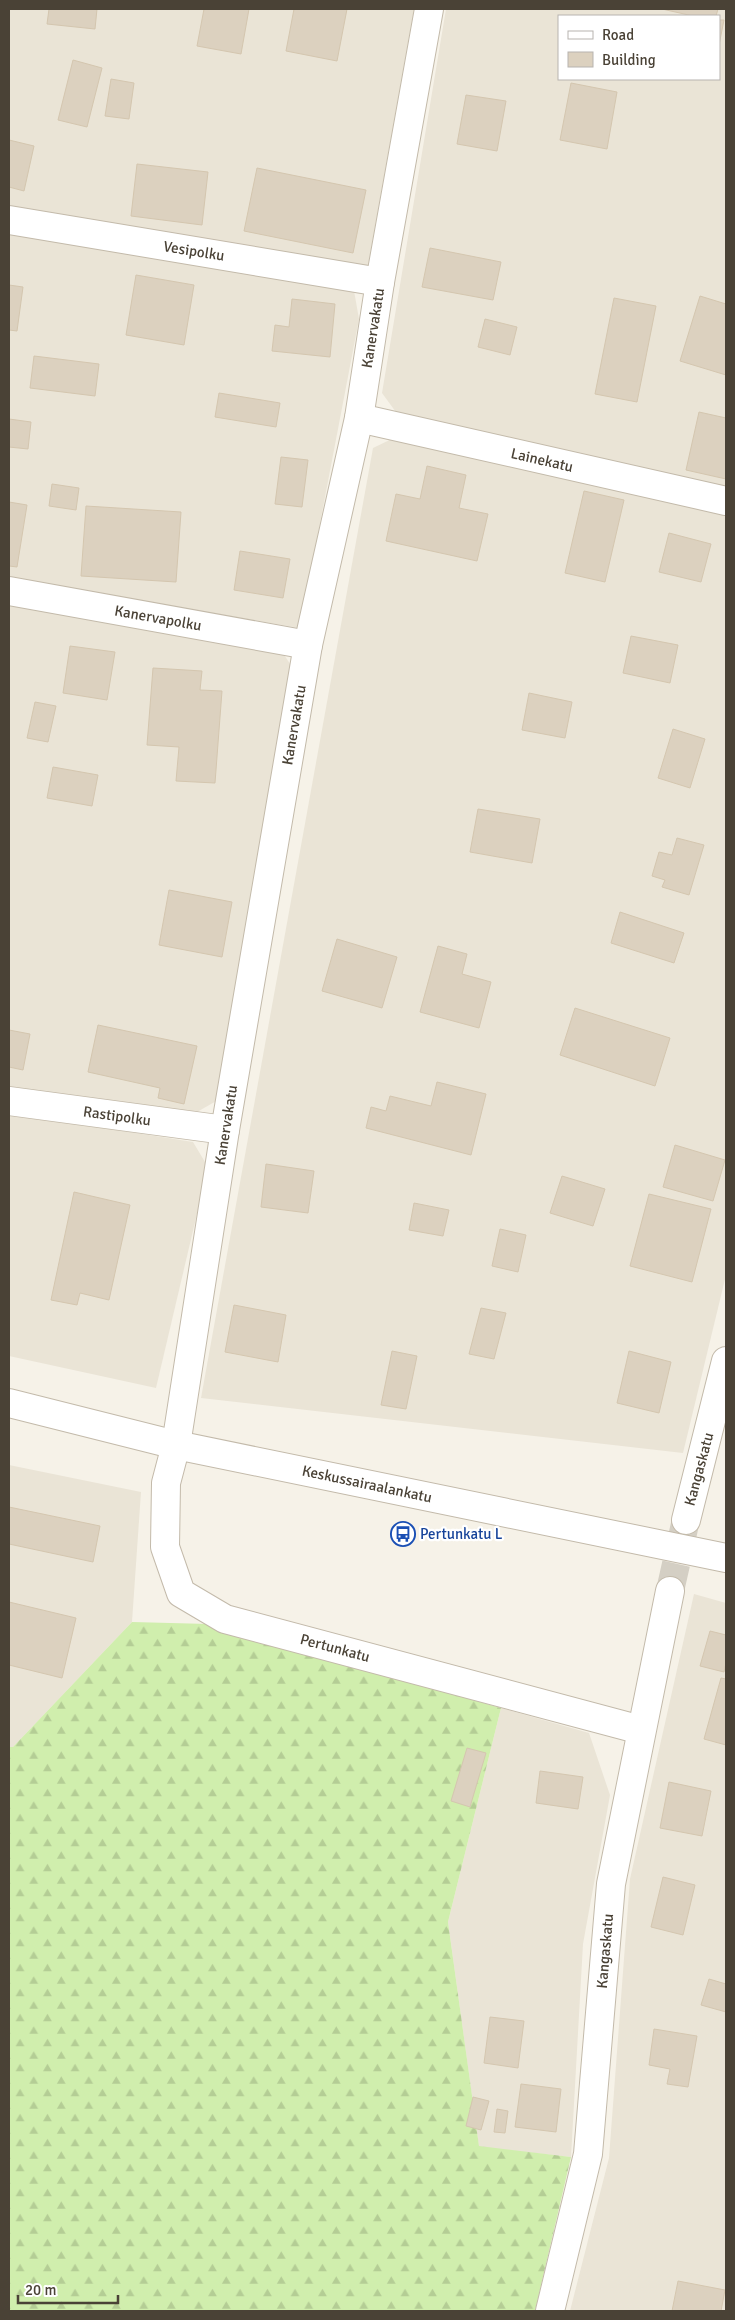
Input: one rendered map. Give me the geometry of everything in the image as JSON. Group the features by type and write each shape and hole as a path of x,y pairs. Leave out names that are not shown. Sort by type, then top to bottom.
{"street":[{"name":"Kanervakatu","path":"176,1445 225,1130 308,645 359,418 380,282 429,9"},
{"name":"Vesipolku","path":"9,220 380,282"},
{"name":"Lainekatu","path":"359,418 726,501"},
{"name":"Kanervapolku","path":"9,591 308,645"},
{"name":"Rastipolku","path":"9,1101 225,1130"},
{"name":"Kangaskatu","path":"686,1520 726,1361"},
{"name":"Keskussairaalankatu","path":"9,1403 176,1445 726,1558"},
{"name":"Pertunkatu","path":"176,1445 166,1483 164,1547 181,1593 225,1619 642,1730"},
{"name":"Kangaskatu","path":"550,2311 588,2154 611,1884 670,1591"}],"shaded area":[{"path":"9,9 414,9 367,271 9,210"},
{"path":"446,9 726,9 726,493 401,419 382,393"},
{"path":"9,231 353,285 359,319 300,628 9,579"},
{"path":"400,435 726,512 726,1275 683,1453 201,1398 373,448"},
{"path":"9,601 281,650 294,670 218,1100 190,1116 9,1091"},
{"path":"9,1113 193,1142 208,1167 156,1388 9,1356"},
{"path":"9,1465 141,1492 132,1622 13,1747 9,1747"},
{"path":"694,1594 726,1603 726,2311 570,2311 609,2158 630,1879"},
{"path":"501,1708 589,1733 610,1795 583,1944 571,2157 479,2147 448,1922"}],"green space":[{"path":"132,1622 209,1624 501,1708 448,1922 479,2146 571,2157 535,2311 9,2311 9,1747 13,1747"}],"building":[{"path":"49,9 97,9 95,29 47,24"},
{"path":"204,9 249,9 241,54 197,46"},
{"path":"294,9 347,9 337,61 286,51"},
{"path":"662,9 718,9 716,15 689,15"},
{"path":"720,20 724,20 720,40"},
{"path":"73,60 102,68 87,127 58,120"},
{"path":"111,79 134,83 129,119 105,116"},
{"path":"571,83 617,92 607,149 560,140"},
{"path":"466,95 506,101 497,151 457,144"},
{"path":"9,140 34,146 24,191 9,187"},
{"path":"137,164 208,172 202,225 131,216"},
{"path":"257,168 366,190 353,253 244,231"},
{"path":"430,248 501,262 493,300 422,287"},
{"path":"136,275 194,285 184,345 126,335"},
{"path":"9,285 23,287 17,331 9,330"},
{"path":"700,296 726,304 726,375 680,361"},
{"path":"614,298 656,306 637,402 595,394"},
{"path":"292,299 335,304 330,357 272,351 275,325 289,327"},
{"path":"485,319 517,327 510,355 478,347"},
{"path":"34,356 99,364 95,396 30,388"},
{"path":"219,393 280,403 276,427 215,417"},
{"path":"699,412 726,418 726,479 686,470"},
{"path":"9,419 31,422 28,449 9,447"},
{"path":"281,457 308,460 302,507 275,504"},
{"path":"427,466 466,475 459,508 488,514 477,561 386,541 396,494 420,499"},
{"path":"52,484 79,488 76,510 49,506"},
{"path":"584,491 624,500 605,582 565,573"},
{"path":"9,502 27,505 17,567 9,566"},
{"path":"86,506 181,512 176,582 81,576"},
{"path":"669,533 711,544 701,582 659,572"},
{"path":"240,551 290,559 283,598 234,590"},
{"path":"631,636 678,645 670,683 623,673"},
{"path":"70,646 115,652 107,700 63,693"},
{"path":"153,668 202,671 200,690 222,691 215,783 176,781 179,747 147,745"},
{"path":"529,693 572,702 565,738 522,730"},
{"path":"35,702 56,706 48,742 27,738"},
{"path":"673,729 705,739 690,788 658,778"},
{"path":"53,767 98,775 92,806 47,798"},
{"path":"478,809 540,819 532,863 470,852"},
{"path":"677,838 704,845 689,895 662,887 665,880 652,876 659,852 672,855"},
{"path":"169,890 232,902 222,957 159,945"},
{"path":"620,912 684,933 674,963 611,943"},
{"path":"337,939 397,957 382,1008 322,991"},
{"path":"438,946 467,954 462,974 491,982 479,1028 420,1012"},
{"path":"575,1008 670,1038 655,1086 560,1055"},
{"path":"98,1025 197,1046 184,1104 158,1098 160,1088 88,1072"},
{"path":"9,1030 30,1034 23,1070 9,1067"},
{"path":"437,1082 486,1094 471,1155 366,1128 371,1107 386,1111 390,1096 431,1106"},
{"path":"675,1145 725,1160 713,1201 663,1187"},
{"path":"266,1164 314,1171 308,1213 261,1207"},
{"path":"562,1176 605,1189 593,1226 550,1213"},
{"path":"74,1192 130,1205 109,1300 80,1293 77,1305 51,1300"},
{"path":"649,1194 711,1209 692,1282 630,1266"},
{"path":"414,1203 449,1210 443,1236 409,1230"},
{"path":"500,1229 526,1235 518,1272 492,1266"},
{"path":"234,1305 286,1315 278,1362 225,1352"},
{"path":"481,1308 506,1313 494,1359 469,1354"},
{"path":"392,1351 417,1356 406,1409 381,1405"},
{"path":"629,1351 671,1362 659,1413 617,1403"},
{"path":"9,1507 100,1526 93,1562 9,1544"},
{"path":"9,1602 76,1618 62,1678 9,1665"},
{"path":"710,1631 726,1635 726,1663 724,1672 700,1666"},
{"path":"721,1678 726,1679 726,1745 704,1739"},
{"path":"467,1748 486,1753 470,1807 451,1801"},
{"path":"540,1771 583,1777 578,1809 536,1803"},
{"path":"669,1782 711,1791 702,1836 660,1828"},
{"path":"663,1877 695,1885 683,1935 651,1927"},
{"path":"709,1979 726,1984 726,2012 701,2005"},
{"path":"490,2017 524,2021 518,2068 484,2063"},
{"path":"654,2029 697,2036 688,2087 667,2084 670,2069 649,2065"},
{"path":"521,2084 561,2089 556,2132 515,2127"},
{"path":"473,2097 489,2101 481,2130 466,2126"},
{"path":"497,2109 508,2111 505,2133 494,2132"},
{"path":"678,2281 725,2290 721,2311 672,2311"}],"tunnel":[{"path":"670,1591 685,1524"}],"place":[{"name":"Pertunkatu L","path":"403,1534"}]}
